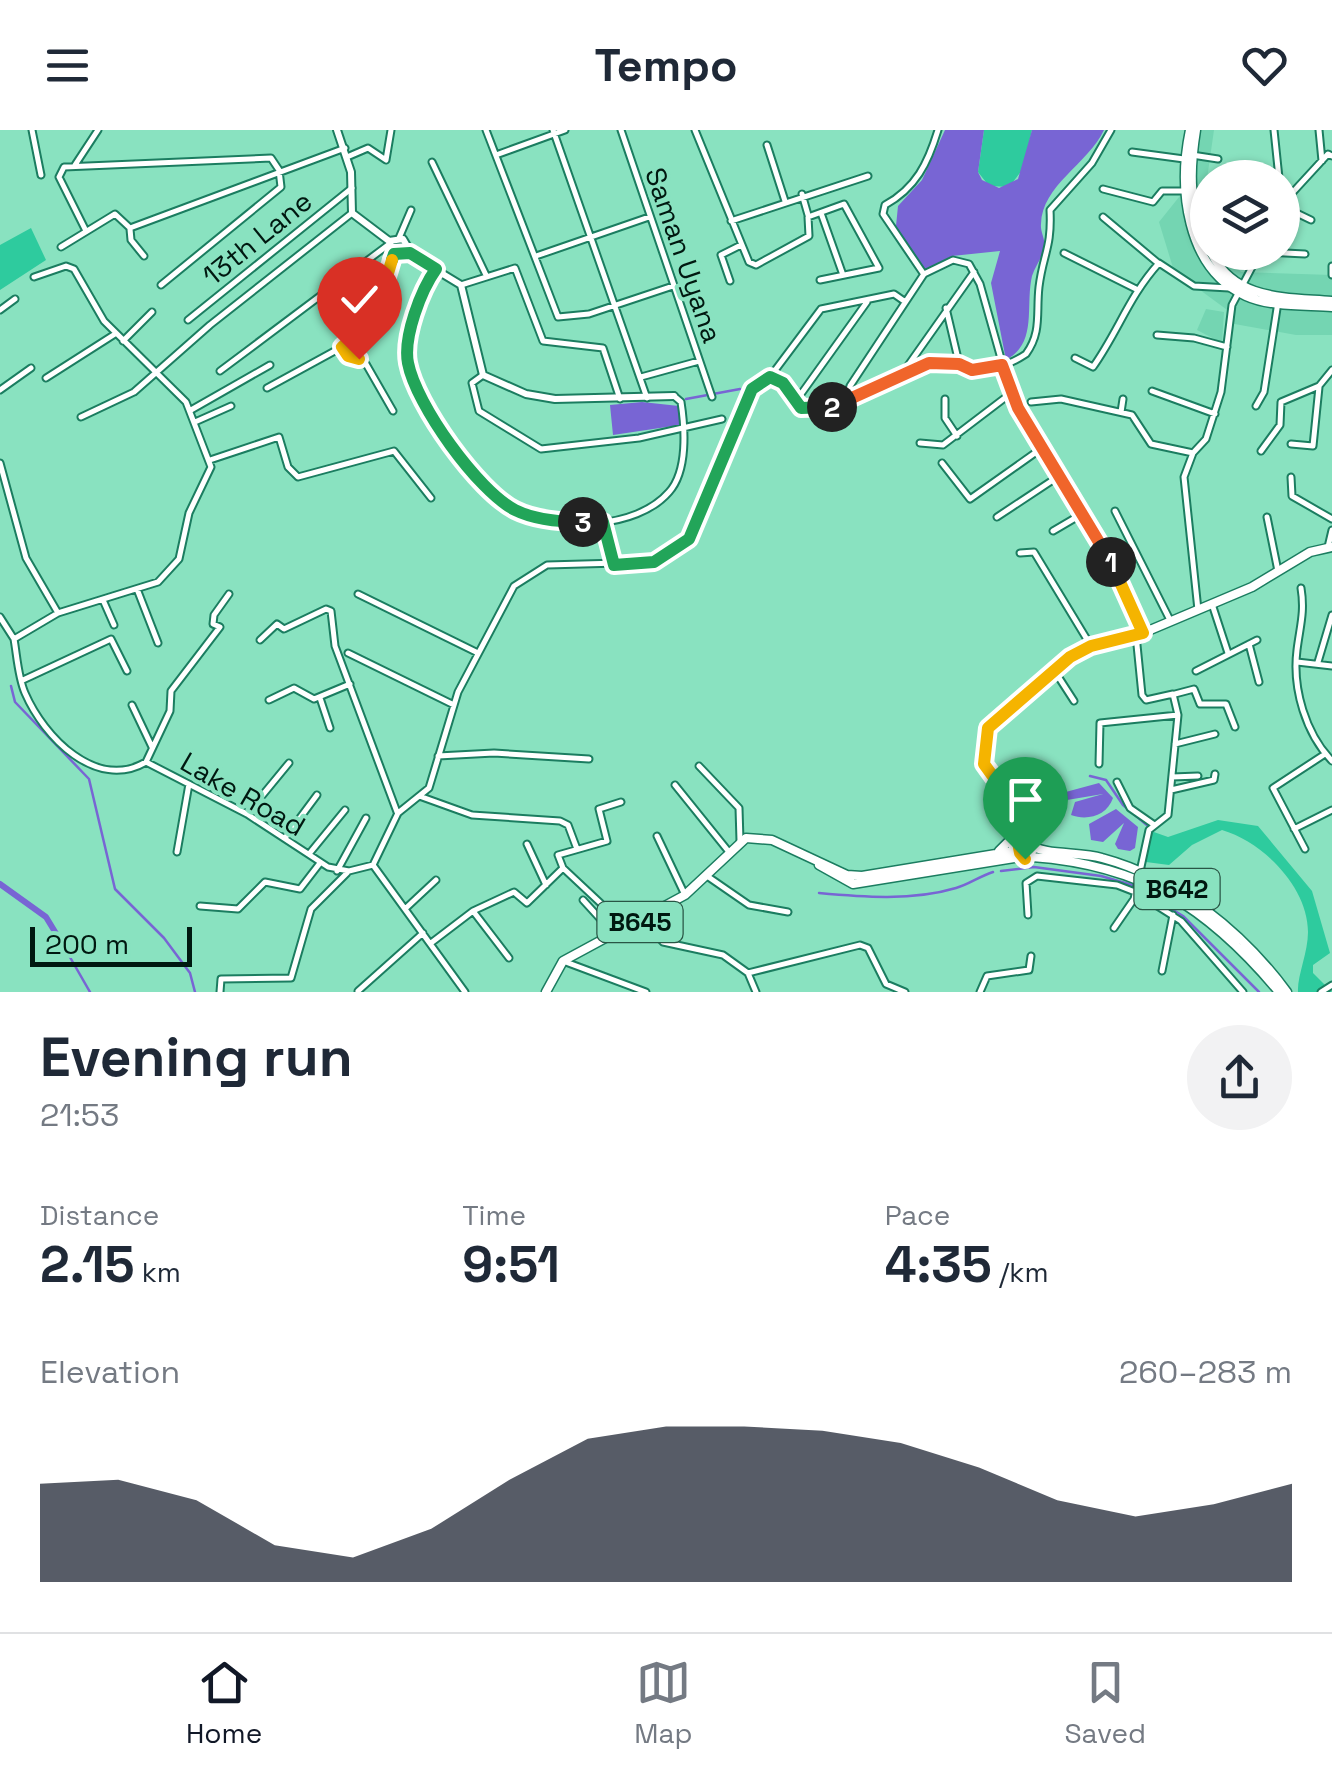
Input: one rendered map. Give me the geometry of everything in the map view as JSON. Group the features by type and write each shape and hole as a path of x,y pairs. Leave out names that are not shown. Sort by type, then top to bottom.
{"main road":[{"path":"1193,130 1184,191 1197,239 1210,264 1250,298 1332,304"},
{"path":"1188,157 1190,180"},
{"path":"1224,270 1237,287 1262,295 1332,304"},
{"path":"740,841 762,836 847,875 862,876 1032,850 1026,820 984,764 988,728 1053,669 1091,646 1140,634 1198,610 1330,547"},
{"path":"1010,800 1020,851"},
{"path":"995,854 1012,838 1014,819"},
{"name":"B645","path":"546,992 563,962 686,894 740,841"},
{"name":"B642","path":"1032,850 1140,874 1178,889 1236,936 1288,992"},
{"path":"807,856 838,880 853,884 1020,851"},
{"name":"B642","path":"1140,874 1174,895 1231,942 1278,992"}],"street":[{"path":"32,130 41,174"},
{"path":"74,167 98,130"},
{"path":"337,130 346,153 352,213"},
{"path":"130,228 279,170 368,148 386,160 391,130"},
{"path":"486,130 558,316 572,318 673,286"},
{"path":"496,155 565,130"},
{"name":"Saman Uyana","path":"621,130 711,394"},
{"path":"695,130 749,262 756,264 810,236 802,194"},
{"path":"924,274 882,214 885,204 902,196 919,177 938,130"},
{"path":"770,377 783,383 801,408 818,410 855,399 929,363 959,364 972,370 1002,365 1026,354 1036,340 1039,284 1052,243 1050,210 1092,162 1112,130"},
{"path":"1274,130 1277,160"},
{"path":"1319,130 1322,161"},
{"path":"554,132 647,398"},
{"path":"767,145 784,202"},
{"path":"1132,152 1218,159"},
{"path":"1300,185 1322,161 1332,156"},
{"path":"85,229 58,177 64,167 267,158 279,170 280,186 162,285"},
{"path":"432,162 486,275"},
{"path":"731,221 802,194 868,176"},
{"name":"13th Lane","path":"188,320 352,188"},
{"path":"1103,190 1153,202 1162,190 1184,191"},
{"path":"808,217 844,204 880,268 820,280"},
{"path":"220,370 400,238 410,210"},
{"path":"267,388 342,347 375,316 394,254 389,243 352,213"},
{"path":"81,417 134,392 210,325 352,213"},
{"path":"821,213 843,275"},
{"path":"61,247 115,214 130,228 132,240 144,256"},
{"path":"1300,214 1311,220"},
{"path":"536,256 649,217"},
{"path":"1103,217 1159,264 1194,286 1237,287"},
{"path":"400,238 410,253 461,285 483,375"},
{"path":"730,281 721,255 742,245"},
{"path":"394,254 410,253"},
{"path":"1064,253 1136,288"},
{"path":"1300,254 1305,254"},
{"path":"855,399 848,392 850,386 924,274 952,260 969,264 1011,394 1109,559 1140,634 1142,695 1146,700 1194,689 1200,704 1226,704 1235,727"},
{"path":"1075,358 1093,367 1118,334 1121,315 1136,288 1159,264"},
{"path":"14,639 58,613 158,582 179,559 184,530 211,467 199,445 191,410 159,371 104,321 70,266 34,278"},
{"path":"1332,266 1332,274"},
{"path":"461,285 514,268 546,344 603,348 620,398"},
{"path":"436,269 423,294 408,353 426,403 492,496 519,512 560,522 603,522 634,512 669,492 678,474 683,429 681,402 674,396 541,397 483,375"},
{"path":"1198,610 1184,506 1184,477 1215,414 1227,348 1228,318 1237,287 1249,270"},
{"path":"902,374 974,272"},
{"path":"465,992 373,865 398,813 422,797 434,776 436,756 458,692 514,586 535,570 572,563 654,562 689,539 752,389 770,377 821,309 894,294 905,302"},
{"path":"0,310 15,299"},
{"path":"795,401 867,302"},
{"path":"1256,406 1264,392 1278,302"},
{"path":"946,308 959,364"},
{"path":"123,341 152,312"},
{"path":"46,378 116,334"},
{"path":"1156,335 1194,338 1227,348"},
{"path":"342,347 348,356 366,364 393,411"},
{"path":"640,377 699,361"},
{"path":"191,410 270,364"},
{"path":"0,390 30,368"},
{"path":"1261,451 1280,425 1281,402 1319,386 1332,370"},
{"path":"483,375 472,383 470,390 479,411 541,449 683,429 722,418"},
{"path":"1291,444 1313,446 1319,386"},
{"path":"1152,392 1215,414"},
{"path":"920,443 943,445 1011,394"},
{"path":"945,399 945,418 957,436"},
{"path":"1031,402 1061,399 1121,412 1136,418 1151,444 1194,453"},
{"path":"1121,412 1123,399"},
{"path":"195,422 232,406"},
{"path":"210,460 278,437 288,467 298,476 394,451 431,498"},
{"path":"942,463 970,499 1042,448"},
{"path":"0,462 26,558 58,613"},
{"path":"998,517 1060,476"},
{"path":"1290,477 1292,496 1332,519"},
{"path":"0,491 8,489"},
{"path":"1115,511 1171,621"},
{"path":"1054,531 1082,514"},
{"path":"1267,517 1278,571"},
{"path":"603,522 614,565"},
{"path":"1330,547 1332,530"},
{"path":"1020,553 1034,552 1091,646"},
{"path":"1301,588 1306,614 1296,662 1305,718 1332,762"},
{"path":"137,589 158,643"},
{"path":"146,762 170,712 172,691 213,640 220,627 214,624 214,615 228,594"},
{"path":"358,594 478,653"},
{"path":"103,599 114,625"},
{"path":"1212,604 1228,654"},
{"path":"260,640 277,624 284,629 326,608 331,611 335,646 398,813"},
{"path":"1318,662 1332,615"},
{"name":"Lake Road","path":"0,617 14,639 26,695 62,745 91,766 107,773 146,762 247,814 320,863 349,871 373,865"},
{"path":"22,680 111,640 127,671"},
{"path":"1196,670 1257,640"},
{"path":"1249,644 1260,682"},
{"path":"348,653 454,705"},
{"path":"1296,662 1332,666"},
{"path":"1053,669 1074,701"},
{"path":"268,700 294,688 314,699 320,698 350,684"},
{"path":"1114,928 1135,892 1153,824 1168,815 1178,715 1173,694"},
{"path":"320,698 330,728"},
{"path":"132,705 153,748"},
{"path":"1099,764 1100,723 1178,715"},
{"path":"1175,744 1214,734"},
{"path":"436,756 494,753 590,759"},
{"path":"1305,849 1273,788 1325,754"},
{"path":"247,814 289,763"},
{"path":"699,766 739,808 740,841"},
{"path":"1171,790 1214,780 1214,774"},
{"path":"1172,777 1198,776"},
{"path":"1116,782 1130,808 1153,824"},
{"path":"176,852 189,784"},
{"path":"675,785 729,852"},
{"path":"285,838 317,795"},
{"path":"422,797 472,815 560,821 568,825 576,849"},
{"path":"621,802 598,809 607,841 558,855 563,868 626,928"},
{"path":"309,855 345,810"},
{"path":"1294,829 1332,810"},
{"path":"337,870 366,818"},
{"path":"657,836 686,894"},
{"path":"527,844 546,884"},
{"path":"200,906 238,909 265,882 300,889 320,863"},
{"path":"431,944 473,912 514,892 528,904 563,868"},
{"path":"220,992 220,980 291,978 311,909 349,871"},
{"path":"707,876 748,906 788,912"},
{"path":"1028,915 1026,883 1038,876 1135,892 1174,915 1243,992"},
{"path":"406,908 436,880"},
{"path":"583,900 614,934"},
{"path":"473,912 509,958"},
{"path":"1162,971 1174,915"},
{"path":"644,920 663,942 723,956 748,973 756,992"},
{"path":"358,991 424,933"},
{"path":"748,973 860,945 868,948 886,984 905,992"},
{"path":"980,992 987,976 1029,970 1032,956"},
{"path":"563,962 646,992"},
{"path":"1321,992 1332,985"}],"shaded area":[{"path":"945,130 984,130 978,172 982,180 999,188 1018,179 1032,130 1104,130 1088,154 1057,186 1043,210 1044,244 1032,276 1026,334 1023,344 1006,360 991,283 1000,251 952,256 924,271 896,226 898,206 922,180"},
{"path":"984,130 1032,130 1023,169 1009,187 989,186 978,172"},
{"path":"1198,130 1214,130 1210,160 1196,160"},
{"path":"1183,192 1190,211 1190,270 1216,270 1250,299 1332,307 1332,335 1296,335 1229,323 1230,312 1174,271 1159,222"},
{"path":"31,228 46,260 0,290 0,245"},
{"path":"1226,270 1332,275 1332,299 1262,294 1236,282"},
{"path":"1206,309 1224,312 1222,343 1197,330"},
{"path":"642,402 679,406 680,425 613,435 610,405"},
{"path":"1099,783 1113,798 1106,809 1090,817 1071,815 1075,802 1103,794 1067,800 1062,793"},
{"path":"1116,809 1138,827 1135,848 1130,851 1118,849 1115,844 1124,823 1103,842 1091,840 1089,824"},
{"path":"1218,820 1258,826 1312,891 1330,953 1313,965 1313,973 1332,992 1298,992 1308,940 1306,915 1292,883 1253,845 1222,830 1192,845 1169,865 1146,862 1151,831 1168,837"}],"waterway":[{"path":"686,399 740,389"},
{"path":"11,686 15,702 89,779 115,889 164,938 190,973 195,992"},
{"path":"1090,776 1106,780 1123,805 1148,826"},
{"path":"1001,871 1034,867 1101,876 1132,885"},
{"path":"819,893 870,897 922,895 961,887 993,872"},
{"path":"0,884 46,917 63,945"},
{"path":"1139,889 1183,916 1259,992"},
{"path":"63,945 90,992"}],"route":[{"path":"359,359 348,356 342,347 375,316 394,254 410,253 436,269 428,280 408,353 408,364 426,403 492,496 519,512 560,522 603,522 614,565 654,562 689,539 747,410 752,389 762,380 770,377 783,383 801,408 818,410 855,399 929,363 959,364 972,370 1002,365 1018,408 1109,559 1143,633 1091,646 1070,657 997,716 988,728 984,764 1010,800 1021,857 1025,859"}]}
